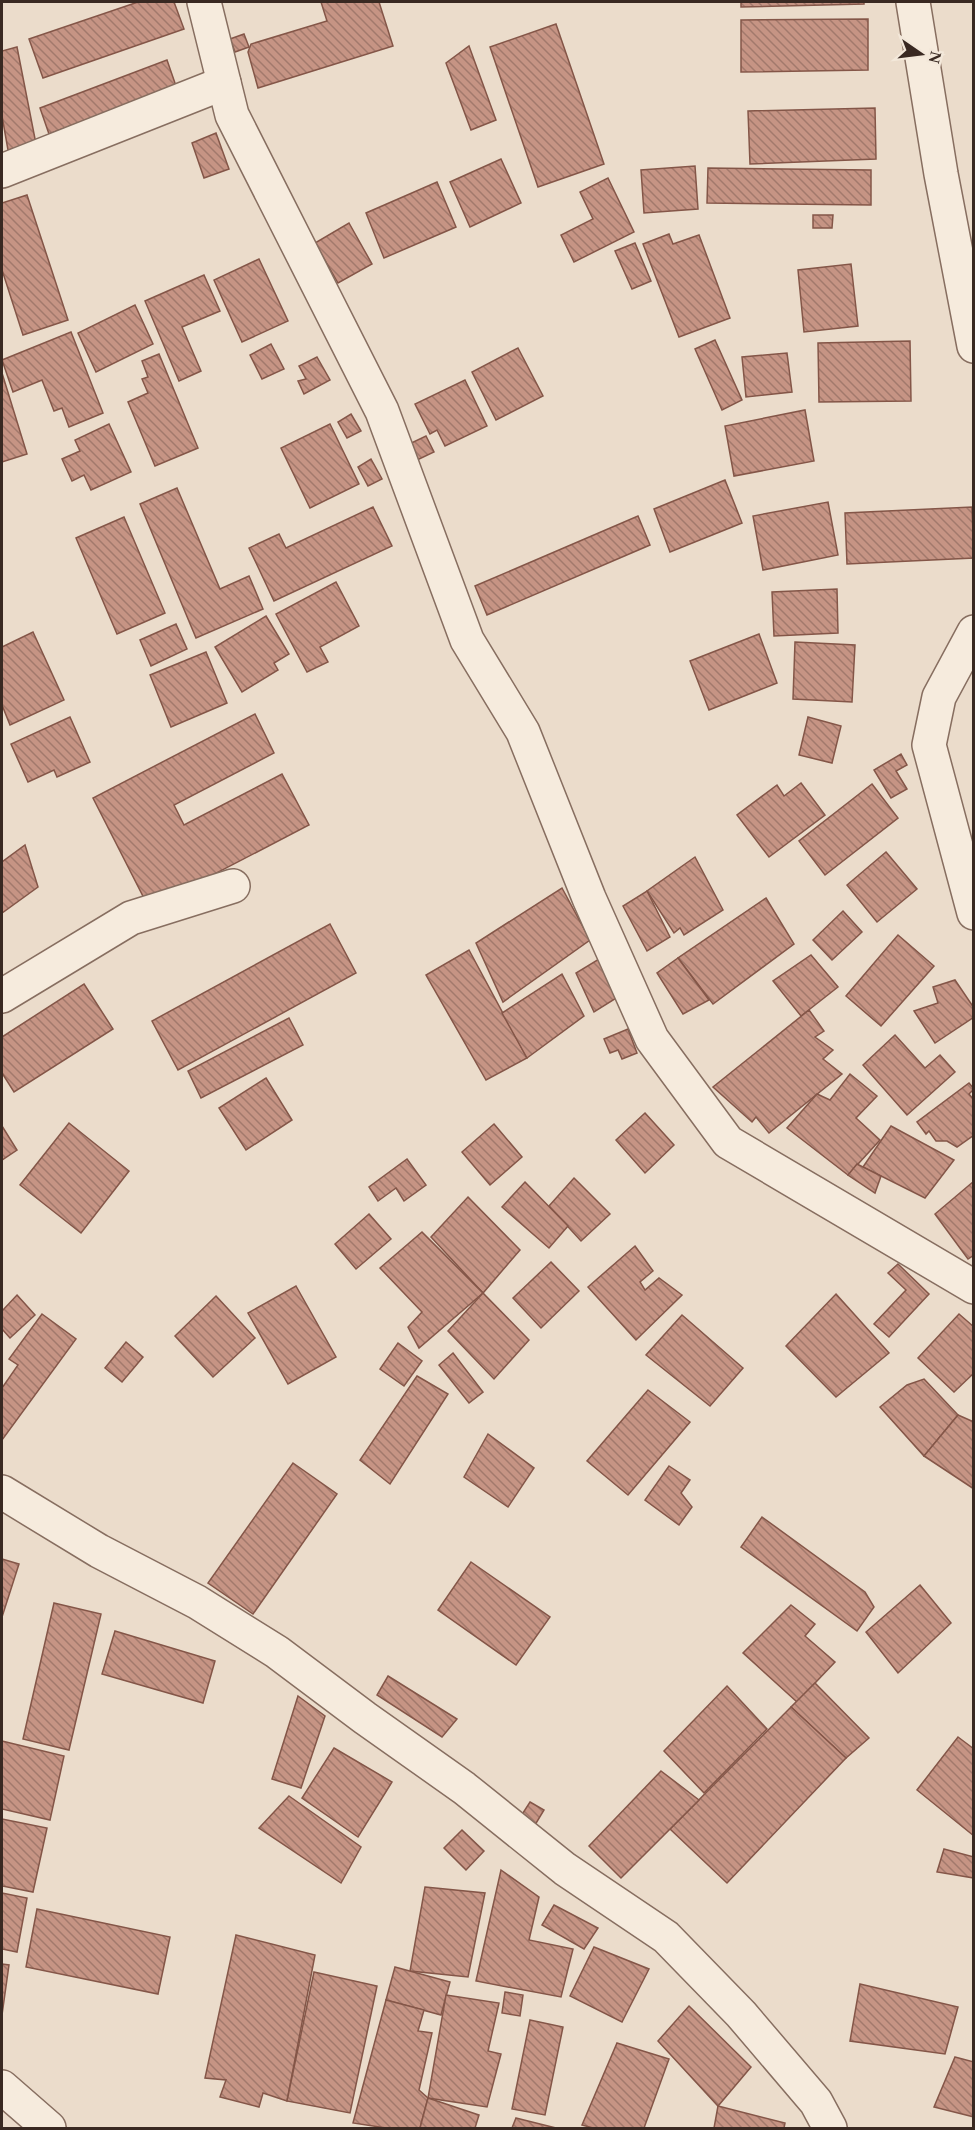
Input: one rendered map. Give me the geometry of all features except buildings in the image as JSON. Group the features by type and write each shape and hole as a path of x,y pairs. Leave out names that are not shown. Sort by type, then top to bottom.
{"street":[{"path":"204,2 232,115 382,411 467,640 523,732 589,898 652,1039 728,1142 974,1287"},
{"path":"913,2 941,174 974,346"},
{"path":"2,171 224,83"},
{"path":"974,632 939,697 929,745 967,868 974,913"},
{"path":"2,996 131,918 233,886"},
{"path":"2,1492 99,1551 197,1602 277,1652 364,1718 464,1788 565,1869 666,1937 741,2014 816,2102 830,2128"},
{"path":"2,2087 49,2128"}]}
